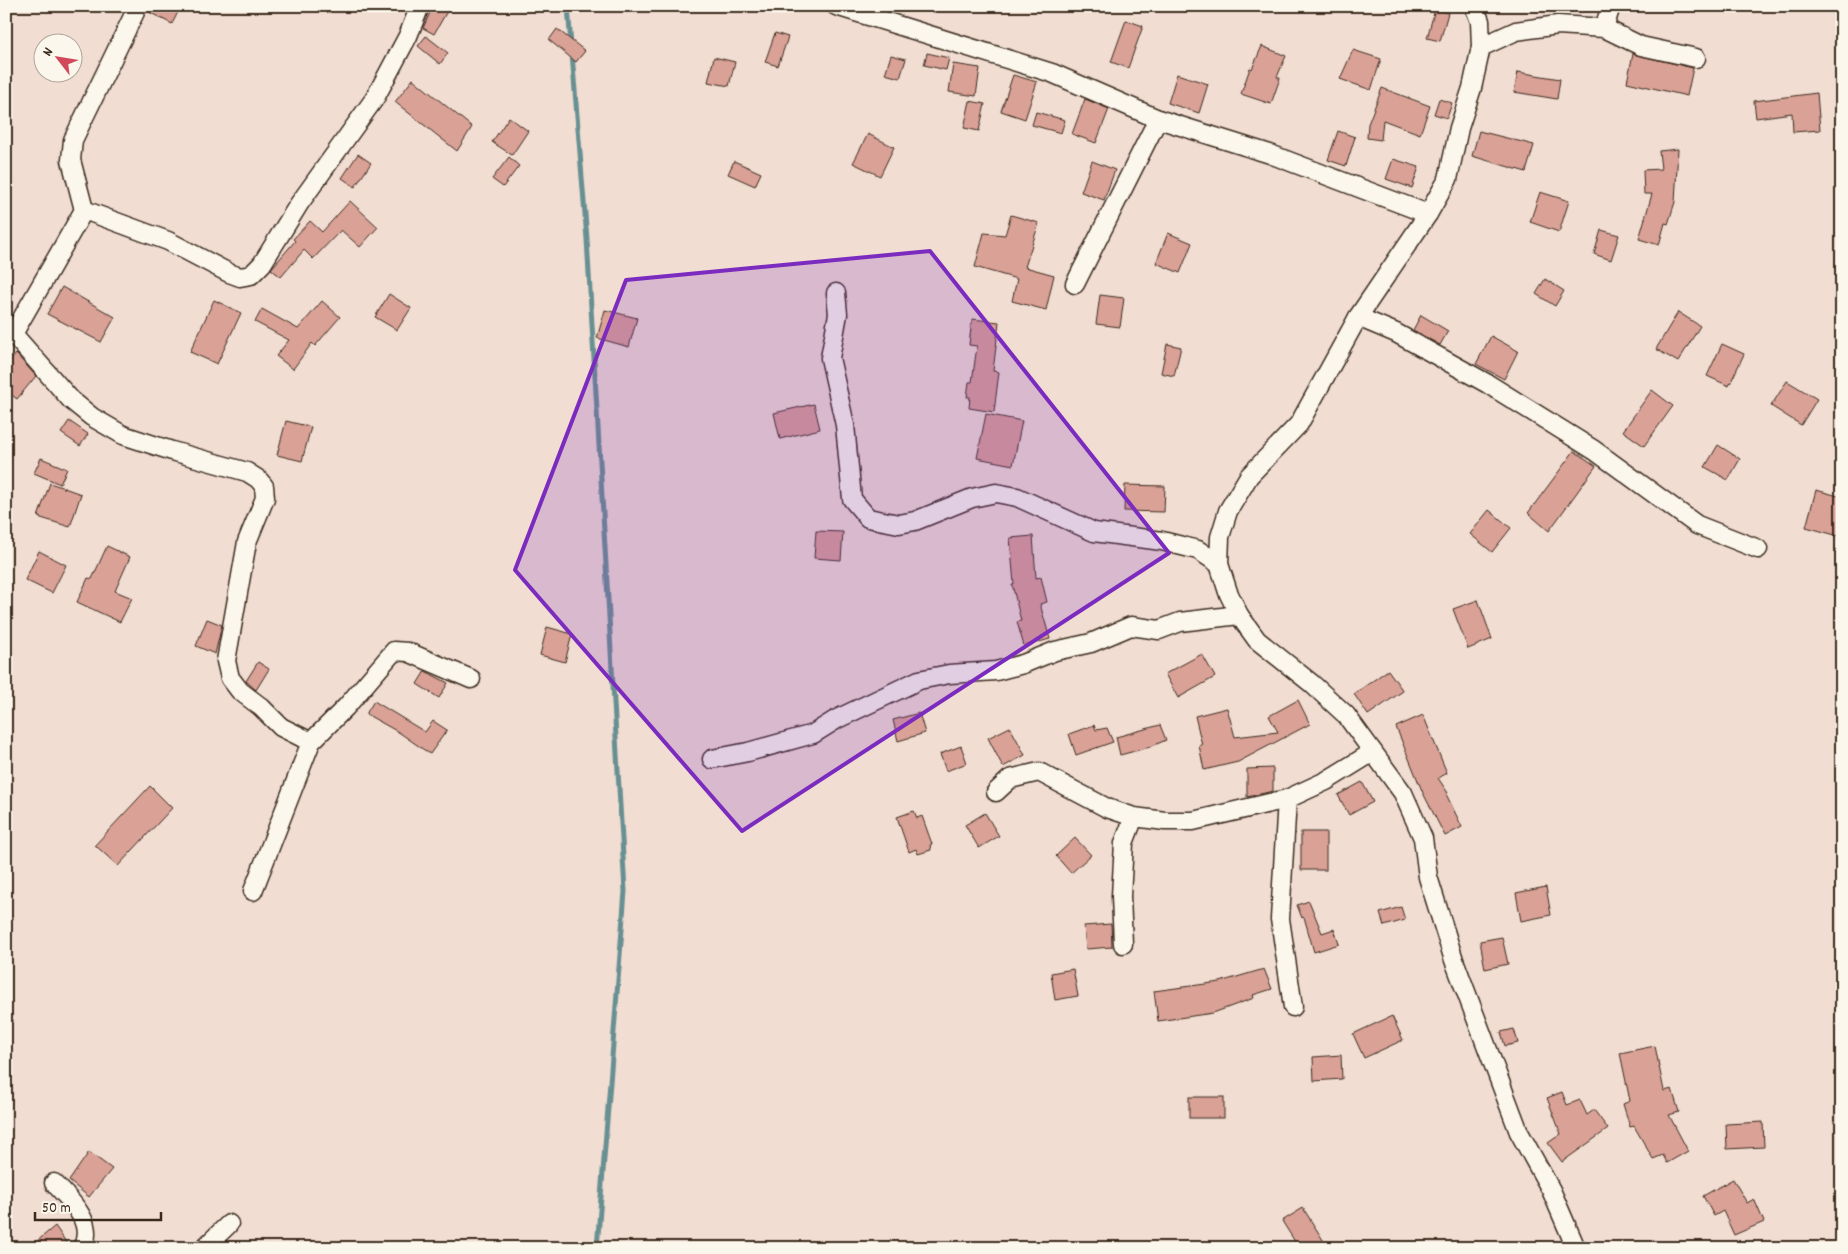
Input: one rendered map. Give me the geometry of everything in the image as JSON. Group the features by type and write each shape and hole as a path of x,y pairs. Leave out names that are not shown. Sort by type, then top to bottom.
{"street":[{"path":"138,6 73,140 71,160 84,210 10,331 71,400 92,417 123,435 247,472 258,479 264,486 265,498 248,542 226,661 230,678 240,691 281,727 311,742"},
{"path":"84,210 168,241 229,273 240,277 251,276 262,264 299,204 375,98 408,36 420,6"},
{"path":"836,6 1052,73 1158,119 1270,154 1428,214"},
{"path":"1474,6 1480,21 1481,47 1472,88 1458,128 1448,179 1428,214 1358,317 1298,424 1249,476 1228,511 1220,537 1219,564 1228,592 1239,615 1257,640 1311,683 1346,716 1403,793 1423,838 1428,877 1454,960 1519,1132 1552,1190 1576,1248"},
{"path":"1604,28 1611,6"},
{"path":"1481,47 1516,31 1558,25 1604,28 1641,46 1696,58"},
{"path":"1075,284 1158,119"},
{"path":"836,293 838,314 830,358 845,425 852,499 868,518 898,524 915,521 972,498 996,493 1017,497 1094,532 1162,540 1198,550 1219,564"},
{"path":"1358,317 1396,333 1496,389 1594,450 1697,524 1758,549"},
{"path":"712,759 748,752 813,734 837,719 919,680 949,674 996,671 1023,664 1055,651 1091,643 1131,626 1160,630 1180,622 1239,615"},
{"path":"253,891 311,742 346,706 394,650 408,652 471,679"},
{"path":"996,792 1010,779 1038,772 1108,808 1134,817 1165,821 1193,821 1288,799 1326,781 1373,752"},
{"path":"1288,799 1280,919 1294,1007"},
{"path":"1123,944 1121,896 1124,843 1134,817"},
{"path":"54,1183 77,1208 84,1224 87,1239 82,1248"},
{"path":"204,1248 228,1224"}],"highlighted area":[{"path":"930,251 1169,553 742,831 515,570 626,280"}],"building":[{"path":"148,6 168,6 178,12 172,24 147,11"},
{"path":"433,6 450,6 434,34 423,28"},
{"path":"1435,9 1448,13 1440,41 1427,38"},
{"path":"1126,20 1143,26 1128,68 1111,62"},
{"path":"557,29 585,51 576,62 549,40"},
{"path":"775,33 788,37 778,66 765,62"},
{"path":"426,36 448,53 440,64 418,46"},
{"path":"1262,46 1286,56 1277,77 1280,78 1271,104 1241,94 1250,68 1252,69"},
{"path":"1353,50 1381,59 1371,90 1340,79"},
{"path":"927,53 949,58 946,70 924,65"},
{"path":"1633,54 1693,68 1687,96 1627,82"},
{"path":"891,55 906,59 900,78 885,74"},
{"path":"714,57 735,62 729,86 708,82"},
{"path":"953,64 980,68 976,96 949,92"},
{"path":"1518,72 1560,79 1557,99 1514,92"},
{"path":"1177,74 1208,84 1199,113 1168,103"},
{"path":"1013,75 1037,82 1025,119 1001,111"},
{"path":"413,79 472,127 457,151 395,102"},
{"path":"1382,88 1430,106 1420,134 1383,120 1381,140 1367,138 1368,124"},
{"path":"1817,93 1820,130 1793,132 1792,113 1756,118 1754,101"},
{"path":"1085,99 1109,109 1096,143 1072,134"},
{"path":"1439,99 1452,103 1447,118 1434,114"},
{"path":"970,101 985,104 979,131 964,128"},
{"path":"1036,112 1065,120 1061,133 1032,125"},
{"path":"509,117 528,131 512,155 492,142"},
{"path":"1338,131 1355,137 1346,166 1328,160"},
{"path":"1479,131 1534,145 1526,172 1472,156"},
{"path":"868,134 894,147 880,176 853,163"},
{"path":"1678,149 1675,202 1668,224 1665,223 1659,245 1639,239 1652,194 1644,194 1643,170 1661,169 1659,151"},
{"path":"358,154 371,163 355,187 342,178"},
{"path":"509,157 519,166 503,187 492,179"},
{"path":"1393,159 1419,167 1412,188 1386,179"},
{"path":"734,161 761,173 755,186 728,174"},
{"path":"1092,161 1115,170 1104,200 1081,192"},
{"path":"1540,192 1569,201 1559,232 1530,222"},
{"path":"350,201 378,227 360,247 341,230 313,259 304,250 281,277 271,269 295,241 293,239 310,221 322,232"},
{"path":"1011,215 1039,223 1025,267 1054,275 1046,310 1012,301 1017,279 975,267 984,233 1005,235"},
{"path":"1601,230 1619,235 1611,260 1594,254"},
{"path":"1168,233 1192,243 1180,273 1156,263"},
{"path":"1545,279 1564,291 1555,306 1536,294"},
{"path":"62,287 115,317 101,342 47,314"},
{"path":"389,294 411,308 397,330 375,317"},
{"path":"1100,295 1124,298 1120,327 1096,324"},
{"path":"214,300 241,313 217,364 190,352"},
{"path":"322,301 340,317 315,346 312,343 293,369 276,356 289,340 255,322 262,309 298,329"},
{"path":"605,310 637,318 629,347 597,338"},
{"path":"1678,312 1700,326 1678,362 1656,349"},
{"path":"1421,315 1448,331 1440,345 1413,330"},
{"path":"972,319 999,322 993,371 999,372 994,412 969,408 970,397 967,397 969,382 972,382 977,346 969,345"},
{"path":"1491,336 1518,351 1504,379 1476,364"},
{"path":"1167,344 1181,347 1174,376 1161,373"},
{"path":"1722,344 1744,354 1729,386 1707,376"},
{"path":"16,354 36,376 17,399 6,391 6,366"},
{"path":"1787,381 1817,399 1801,425 1771,406"},
{"path":"1652,390 1673,406 1644,446 1623,431"},
{"path":"814,404 820,429 780,439 774,413"},
{"path":"986,414 1022,421 1013,465 977,458"},
{"path":"69,421 88,434 80,446 61,433"},
{"path":"286,421 311,427 302,461 277,455"},
{"path":"1718,445 1740,459 1728,480 1705,467"},
{"path":"1574,451 1596,466 1549,531 1528,513"},
{"path":"41,458 67,469 60,484 34,473"},
{"path":"50,483 81,494 70,527 38,517"},
{"path":"1125,485 1165,486 1164,512 1124,511"},
{"path":"1816,490 1842,497 1842,527 1839,536 1806,527"},
{"path":"1489,510 1511,528 1492,552 1470,534"},
{"path":"816,531 843,532 841,560 814,558"},
{"path":"1033,536 1036,578 1041,577 1047,602 1040,604 1050,639 1024,646 1017,622 1021,621 1012,584 1014,584 1010,538"},
{"path":"107,546 130,557 115,591 132,598 120,622 77,602 88,578 92,579"},
{"path":"39,551 66,565 52,593 25,580"},
{"path":"1478,600 1492,639 1468,649 1453,609"},
{"path":"207,619 222,625 215,654 196,646"},
{"path":"547,627 572,634 565,662 540,655"},
{"path":"1202,654 1215,677 1178,698 1165,674"},
{"path":"258,662 269,669 256,690 246,681"},
{"path":"1388,670 1403,691 1368,715 1354,694"},
{"path":"425,671 448,683 439,698 417,684"},
{"path":"1298,700 1310,724 1238,762 1204,770 1199,745 1202,745 1195,716 1227,708 1235,737 1278,732 1269,716"},
{"path":"374,701 425,732 433,721 447,730 430,754 400,733 366,714"},
{"path":"919,713 925,733 898,741 893,720"},
{"path":"1423,715 1447,773 1438,778 1448,793 1446,794 1462,827 1445,836 1423,793 1396,727"},
{"path":"1094,725 1096,730 1107,728 1113,742 1076,755 1069,734"},
{"path":"1160,725 1166,740 1150,747 1120,755 1116,737"},
{"path":"1010,727 1025,755 1003,767 988,738"},
{"path":"961,746 967,763 946,771 940,754"},
{"path":"1273,768 1273,791 1247,797 1247,769"},
{"path":"1362,782 1373,802 1349,815 1338,795"},
{"path":"150,786 172,808 118,866 95,845"},
{"path":"914,811 917,818 922,816 932,844 930,845 931,850 918,854 916,849 909,852 897,817"},
{"path":"985,813 999,836 979,848 965,825"},
{"path":"1301,832 1326,832 1326,870 1301,870"},
{"path":"1075,838 1091,855 1071,873 1056,856"},
{"path":"1546,887 1551,915 1521,921 1516,893"},
{"path":"1309,901 1322,933 1334,929 1339,944 1314,952 1304,917 1302,918 1297,905"},
{"path":"1401,907 1405,920 1384,926 1380,913"},
{"path":"1111,924 1112,947 1086,949 1084,926"},
{"path":"1502,937 1508,964 1485,969 1480,941"},
{"path":"1073,969 1078,996 1055,1000 1051,973"},
{"path":"1264,969 1272,989 1253,995 1254,998 1213,1013 1158,1021 1154,991 1220,982"},
{"path":"1392,1016 1403,1040 1364,1058 1353,1034"},
{"path":"1514,1029 1518,1043 1505,1046 1501,1032"},
{"path":"1655,1046 1664,1091 1672,1089 1679,1112 1669,1115 1688,1151 1667,1163 1663,1155 1653,1159 1634,1126 1630,1127 1623,1104 1630,1101 1620,1053"},
{"path":"1341,1055 1342,1079 1314,1081 1313,1057"},
{"path":"1562,1092 1567,1105 1580,1100 1587,1115 1594,1110 1608,1129 1562,1162 1548,1143 1561,1134 1547,1098"},
{"path":"1189,1097 1224,1097 1224,1118 1189,1118"},
{"path":"1763,1122 1764,1147 1727,1149 1726,1124"},
{"path":"89,1152 112,1169 89,1197 69,1181"},
{"path":"1733,1179 1747,1203 1754,1199 1764,1222 1734,1235 1723,1211 1714,1216 1703,1196"},
{"path":"1303,1208 1328,1248 1299,1248 1282,1221"},
{"path":"55,1226 70,1248 29,1248"}],"waterway":[{"path":"568,6 571,46"},
{"path":"572,54 587,239 625,891 597,1248"}]}
